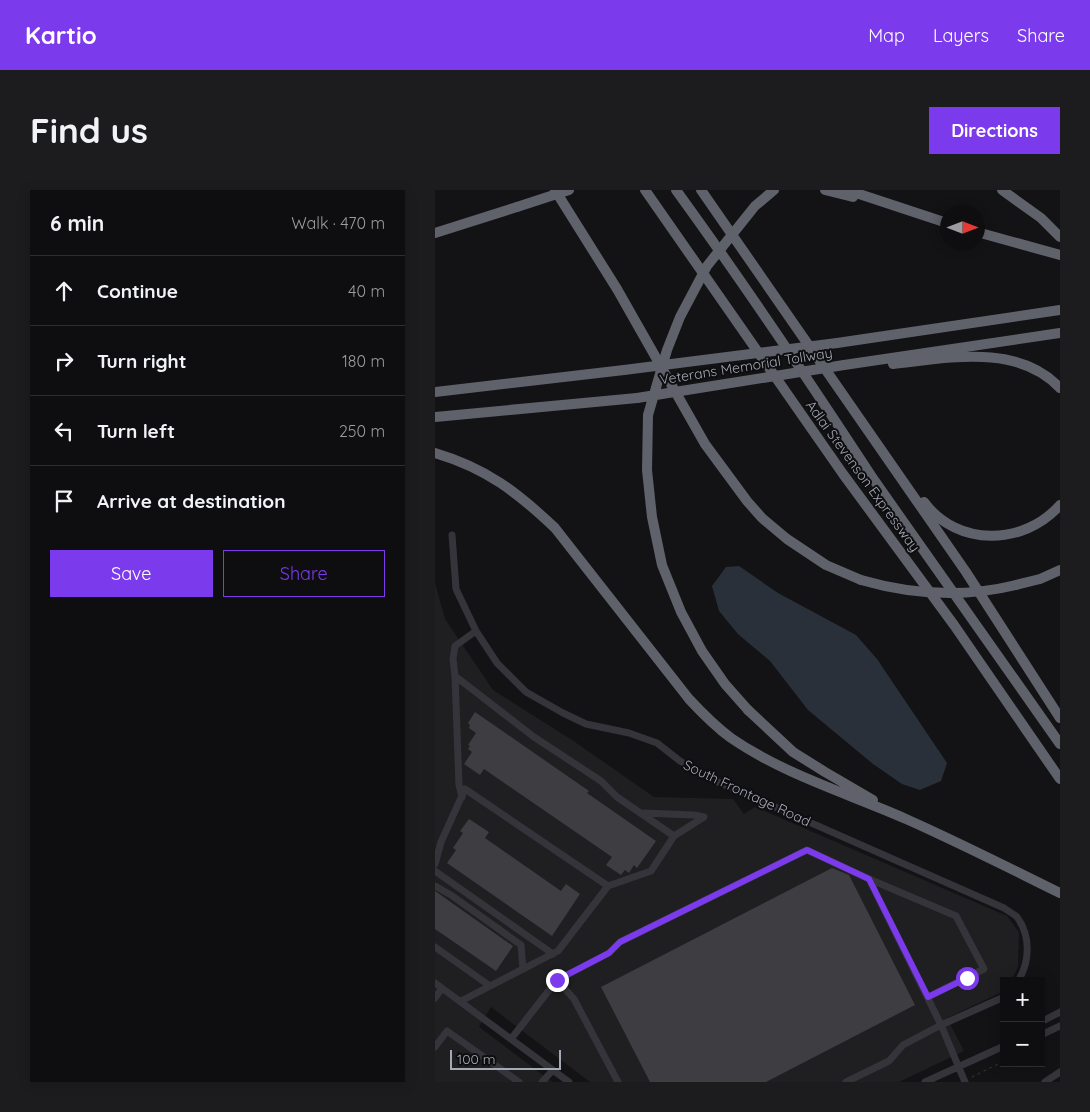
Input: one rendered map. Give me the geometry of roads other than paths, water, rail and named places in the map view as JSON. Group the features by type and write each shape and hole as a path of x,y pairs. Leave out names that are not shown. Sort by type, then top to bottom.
{"highway":[{"path":"555,190 617,289 705,444 747,501 762,518 787,539 827,565 861,580 910,591 942,594 974,593 1016,585 1060,570"},
{"path":"435,233 569,190"},
{"name":"Adlai Stevenson Expressway","path":"645,190 837,466 954,625 1060,778"},
{"name":"Adlai Stevenson Expressway","path":"676,190 805,375 874,480 1060,744"},
{"path":"701,190 966,572 1060,718"},
{"path":"774,190 755,206 707,266 680,317 667,350 648,415 647,470 652,517 662,565 681,612 702,651 725,684 748,710 793,752 906,819"},
{"path":"825,190 940,221"},
{"path":"847,190 897,208"},
{"path":"1002,190 1041,218 1060,237"},
{"path":"985,234 1060,255"},
{"name":"Veterans Memorial Tollway","path":"435,392 837,343 1060,310"},
{"name":"Veterans Memorial Tollway","path":"435,417 637,398 1060,333"},
{"path":"855,363 882,365 961,358 1015,360 1037,369 1060,388"},
{"path":"857,416 928,507 941,519 957,529 987,536 1012,534 1035,526 1045,520 1060,505"},
{"path":"435,453 453,458 481,470 502,483 555,528 689,699 714,724 731,737 763,758 906,819 1060,893"}],"street":[{"name":"South Frontage Road","path":"452,535 456,590 476,631 497,663 526,692 586,724 629,733 657,743 680,761 716,781 1004,908 1017,917 1025,934 1028,955 1024,972 1021,977"},
{"path":"462,797 459,785 453,659 455,646 476,631"},
{"path":"455,676 534,737 601,781 617,797 674,836"},
{"path":"435,864 441,842 465,789 608,886"},
{"path":"461,1001 559,951 608,886 651,871 674,836 704,818 694,815 641,813"},
{"path":"511,1039 557,980 609,953 620,942 807,850 956,916 984,969 928,997"},
{"path":"435,871 553,954"},
{"path":"869,879 928,997 964,1081"},
{"path":"435,886 451,895 521,945 523,969"},
{"path":"435,947 490,986"},
{"path":"557,980 574,999 618,1082"},
{"path":"435,983 569,1082"},
{"path":"435,998 442,988"},
{"path":"846,1082 889,1061 903,1045 941,1025 1000,999"},
{"path":"1045,1020 1060,1012"},
{"path":"1045,1033 1060,1026"},
{"path":"435,1047 447,1031 519,1082"},
{"path":"925,1082 1000,1048"},
{"path":"542,1082 553,1070"},
{"path":"1045,1082 1060,1072"}]}
